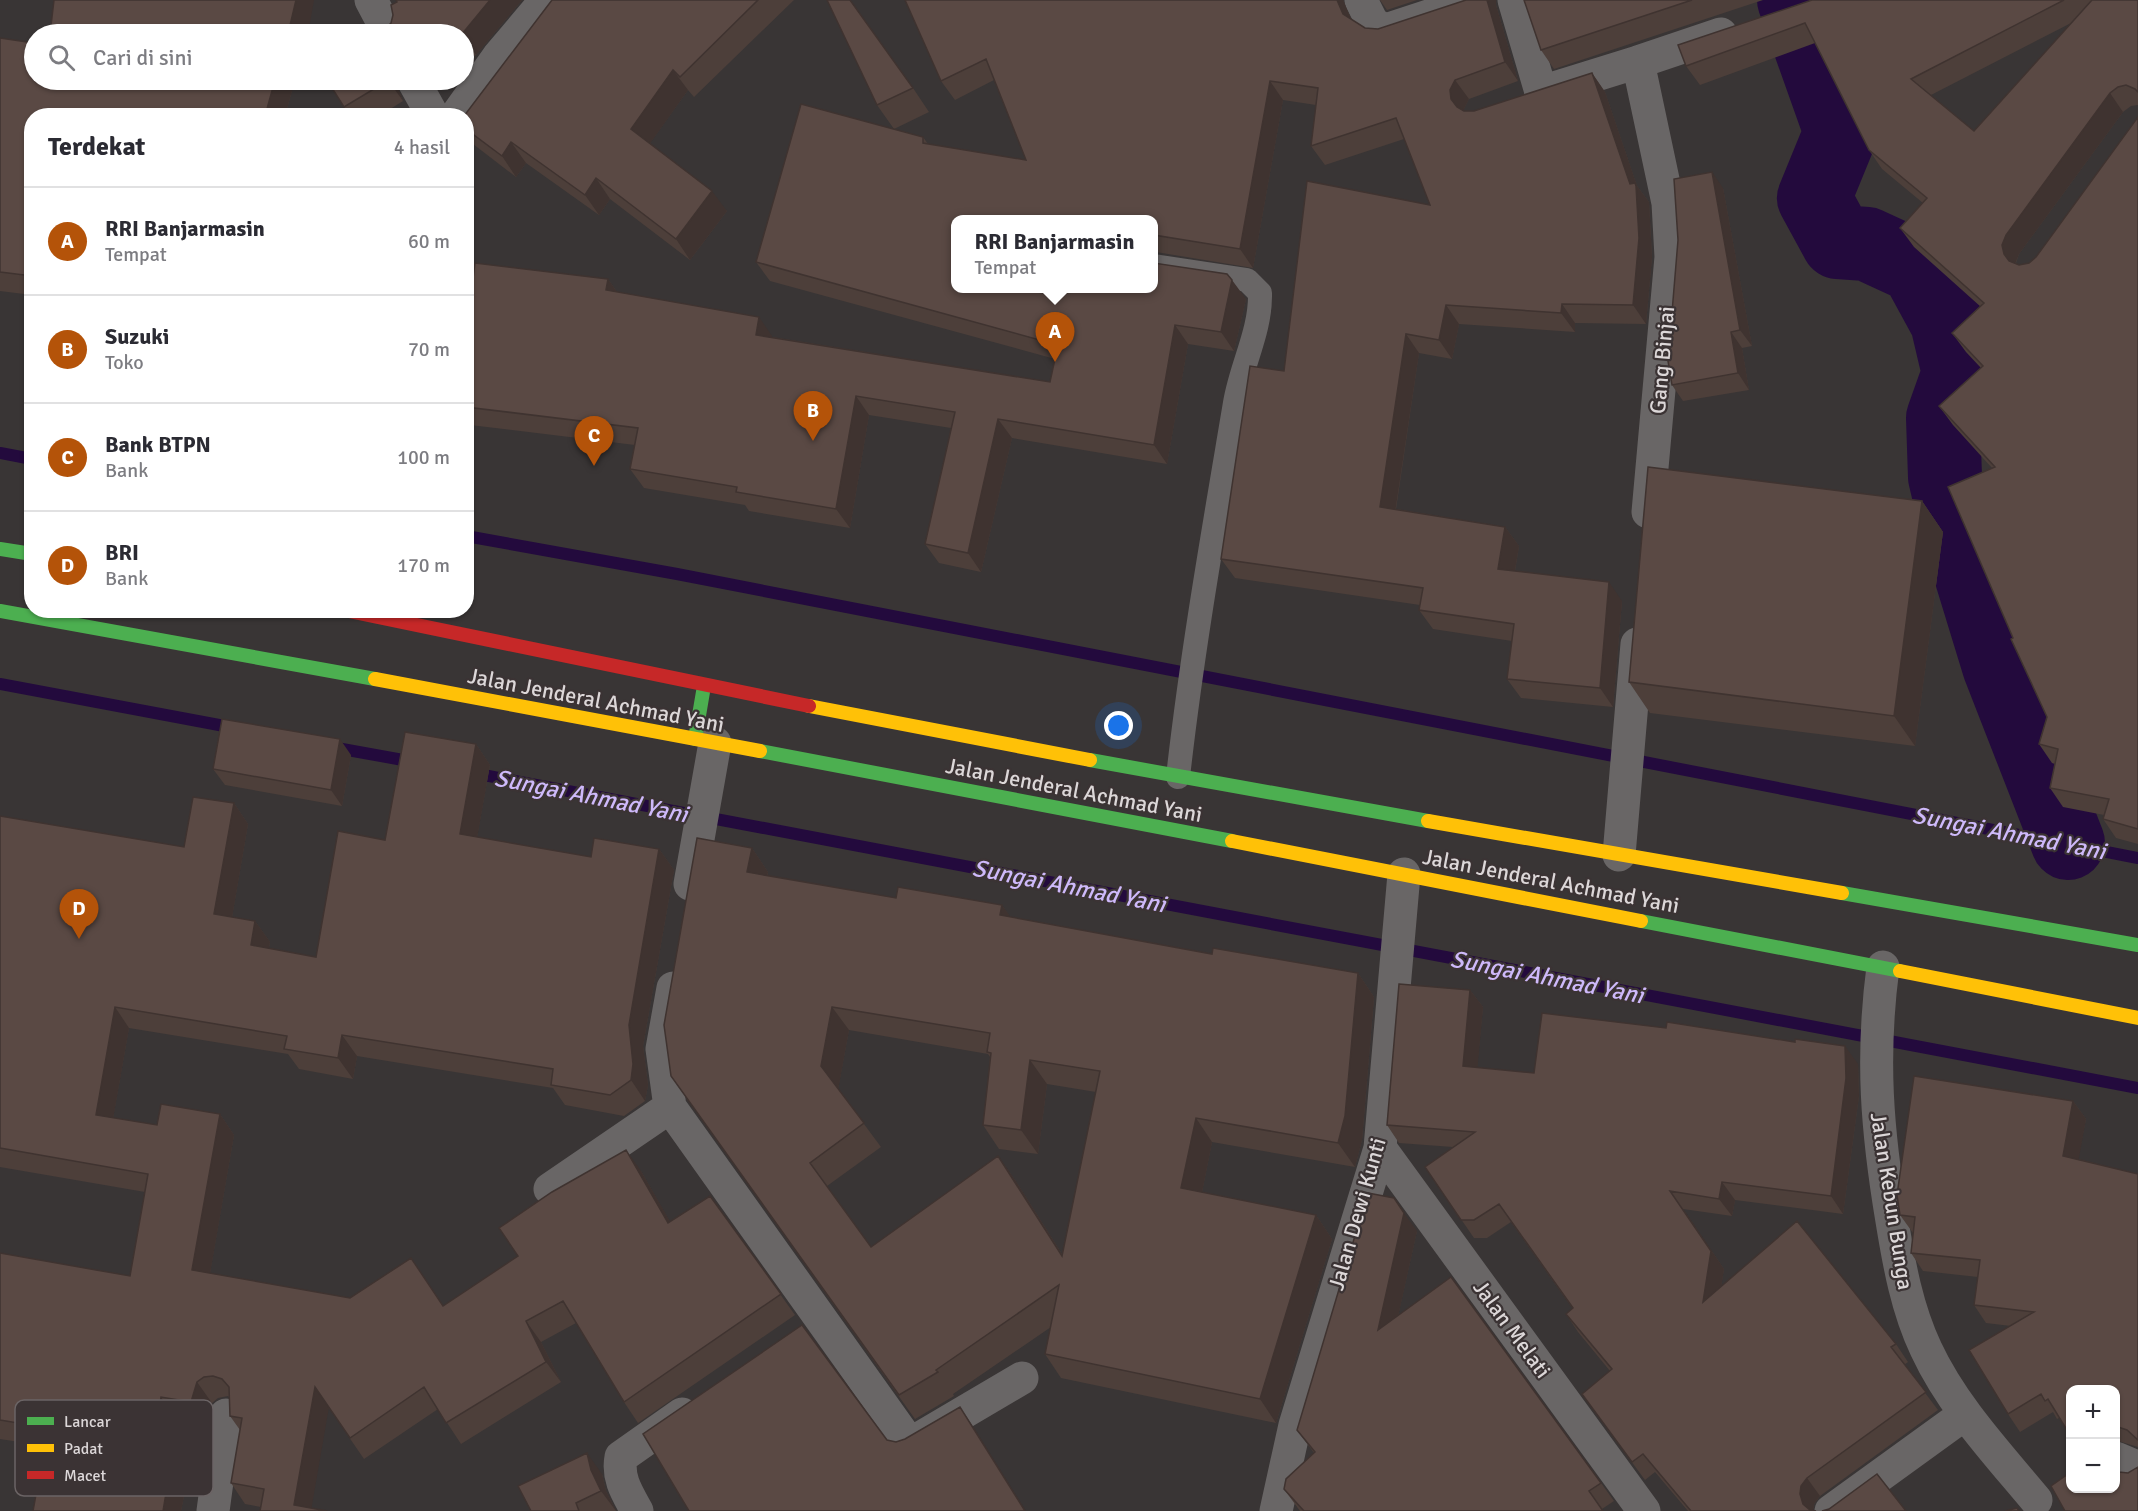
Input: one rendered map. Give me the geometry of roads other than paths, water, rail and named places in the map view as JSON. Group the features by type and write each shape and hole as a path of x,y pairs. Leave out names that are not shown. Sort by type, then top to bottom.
{"highway":[{"path":"0,549 24,553"},
{"name":"Jalan Jenderal Achmad Yani","path":"0,611 24,615"},
{"name":"Jalan Jenderal Achmad Yani","path":"38,618 705,741 1404,874 2138,1018"},
{"name":"Jalan Jenderal Achmad Yani","path":"385,618 704,686 1178,777 2138,945"},
{"path":"704,686 705,741"}],"street":[{"path":"371,0 384,24"},
{"path":"462,108 498,57 546,0"},
{"path":"1361,0 1373,24 1386,30 1477,0"},
{"path":"1514,0 1526,97 1747,26"},
{"name":"Gang Binjai","path":"1638,62 1668,203 1671,257 1646,538"},
{"path":"419,90 429,108"},
{"path":"1619,855 1639,620"},
{"path":"686,912 705,797 705,741"},
{"name":"Jalan Dewi Kunti","path":"1276,1511 1295,1425 1380,1148 1404,874"},
{"path":"678,958 662,1049 670,1107 811,1327 909,1444 1022,1378"},
{"name":"Jalan Kebun Bunga","path":"1883,967 1876,1054 1876,1106 1882,1164 1908,1296 1925,1348 1965,1414 2039,1498"},
{"path":"550,1189 670,1107"},
{"name":"Jalan Melati","path":"1380,1148 1644,1511"},
{"path":"637,1511 625,1490 618,1471 621,1457 705,1399"},
{"path":"1831,1511 1965,1414"},
{"path":"213,1511 226,1415"},
{"path":"2120,1460 2132,1465 2138,1472"}],"lane":[{"path":"1158,267 1247,280 1260,293 1260,315 1238,383 1199,616 1178,777"}],"waterway":[{"path":"1794,0 1841,132 1814,198 1838,242 1867,244 1917,267 1947,322 1959,373 1943,418 1945,477 1958,532 1999,666 2068,843"},
{"name":"Sungai Ahmad Yani","path":"0,453 24,458"},
{"name":"Sungai Ahmad Yani","path":"474,537 677,574 2138,858"},
{"name":"Sungai Ahmad Yani","path":"0,684 235,728"},
{"name":"Sungai Ahmad Yani","path":"331,747 414,762"},
{"name":"Sungai Ahmad Yani","path":"473,773 2138,1088"}],"place":[{"name":"RRI Banjarmasin","path":"1055,362"},
{"name":"Suzuki","path":"813,441"},
{"name":"Bank BTPN","path":"594,466"},
{"name":"BRI","path":"79,939"}]}
